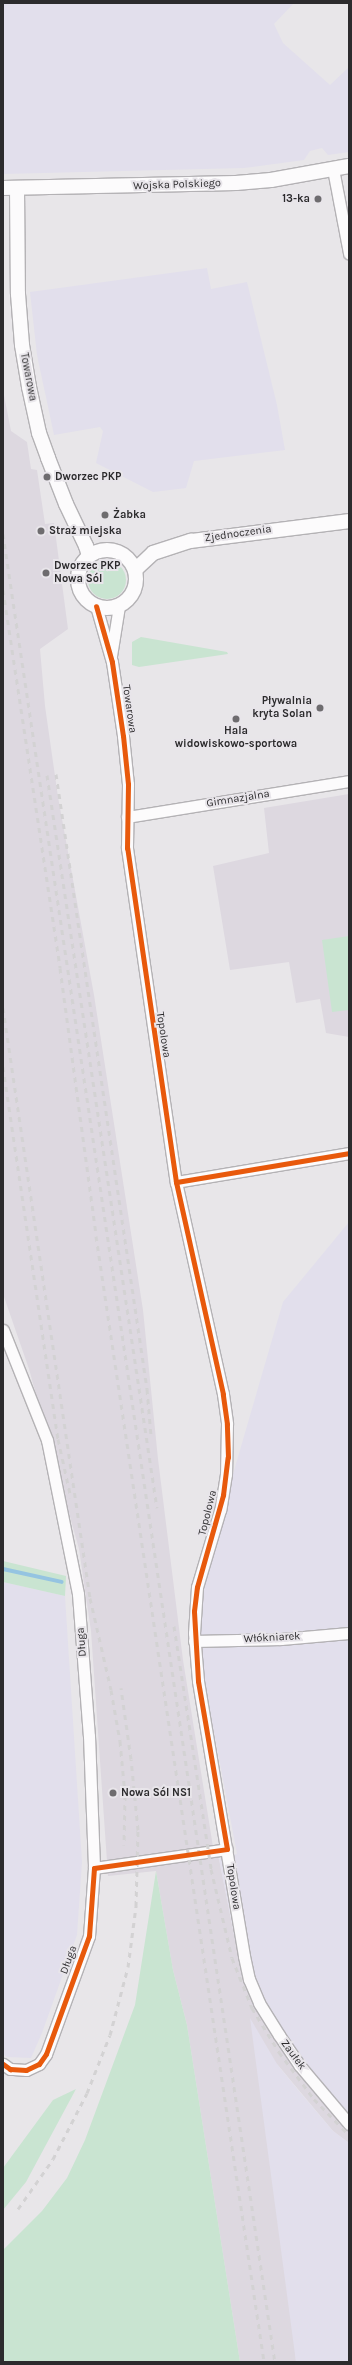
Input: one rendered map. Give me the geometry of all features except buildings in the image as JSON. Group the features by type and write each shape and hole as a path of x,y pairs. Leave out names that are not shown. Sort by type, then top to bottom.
{"street":[{"name":"Wojska Polskiego","path":"10,188 236,183 349,166"},
{"path":"333,169 349,253"},
{"name":"Towarowa","path":"10,188 22,345 29,387 46,451 66,504 86,546 89,556"},
{"name":"Zjednoczenia","path":"135,570 153,553 191,541 349,521"},
{"path":"112,550 126,556 135,570 136,587 132,595 119,606 111,608 96,606 82,595 78,578 83,562 96,552 112,550"},
{"name":"Towarowa","path":"96,606 111,657 128,784 127,848 132,890"},
{"name":"Towarowa","path":"111,657 119,606"},
{"name":"Gimnazjalna","path":"127,817 349,781"},
{"name":"Topolowa","path":"132,890 176,1182 223,1394 229,1446 223,1495 197,1587 194,1611 194,1640 198,1681 249,1979"},
{"path":"176,1182 349,1153"},
{"name":"Długa","path":"3,1330 47,1440 78,1594 89,1736 94,1868 88,1936 46,2054 39,2064 26,2070 10,2069 3,2064"},
{"name":"Włókniarek","path":"194,1640 281,1639 349,1633"},
{"path":"94,1868 227,1849"},
{"name":"Zaułek","path":"249,1979 259,2003 287,2047 321,2092 349,2124"}],"shaded area":[{"path":"3,3 294,3 274,24 283,43 330,85 349,67 349,152 328,155 322,148 310,151 304,160 244,168 3,174"},
{"path":"207,268 211,289 247,282 277,405 285,450 194,461 186,488 153,492 96,463 103,431 100,427 54,435 37,355 30,292"},
{"path":"3,390 11,431 27,442 31,469 37,470 45,524 54,523 68,629 40,649 45,706 58,797 94,995 143,1310 158,1459 183,1660 214,1853 219,1859 239,1960 287,2054 349,2128 349,2143 333,2131 277,2064 296,2362 240,2362 187,2025 173,1970 156,1871 108,1876 91,1631 79,1549 29,1369 3,1294"},
{"path":"349,794 349,1037 326,1033 320,999 296,1003 289,962 230,970 213,866 269,853 264,808"},
{"path":"349,1222 349,2128 287,2054 239,1960 219,1859 237,1854 194,1625 195,1605 283,1302"},
{"path":"3,1582 65,1596 82,1862 77,1935 42,2033 31,2058 7,2057 3,2054"},
{"path":"250,2018 277,2064 333,2131 349,2143 349,2362 296,2362"}],"green space":[{"path":"107,561 120,567 126,580 120,593 107,599 94,593 88,580 94,567"},
{"path":"141,637 227,652 228,654 139,667 132,665 132,642"},
{"path":"349,936 349,1010 332,1012 322,940"},
{"path":"3,1561 66,1576 65,1596 3,1582"},
{"path":"156,1871 173,1970 187,2025 240,2362 3,2362 3,2250 42,2211 67,2178 85,2140 135,2005"},
{"path":"76,2089 26,2182 3,2210 3,2168 53,2100"}],"waterway":[{"path":"3,1569 62,1582"}],"railway":[{"path":"3,534 275,2362"},
{"path":"3,590 60,968 96,1236 264,2362"},
{"path":"56,774 147,1389 151,1436"},
{"path":"47,775 157,1508"},
{"path":"3,1008 90,1598 111,1690 120,1741 125,1795 124,1845"},
{"path":"3,1067 58,1439 71,1498"},
{"path":"174,1626 211,1869 232,1958 252,2008 279,2052 314,2099 349,2135"},
{"path":"18,2209 53,2159 87,2093 110,2035 128,1967 136,1906 138,1830 131,1759 121,1688"}],"cycle path":[{"path":"3,2064 10,2069 26,2070 39,2064 46,2054 89,1936 94,1868 227,1849 198,1681 194,1611 197,1587 223,1495 228,1457 227,1424 223,1394 176,1182 127,848 128,784 123,736 112,662 96,606"},
{"path":"176,1182 349,1153"}],"place":[{"name":"13-ka","path":"318,199"},
{"name":"Dworzec PKP","path":"47,477"},
{"name":"Żabka","path":"105,515"},
{"name":"Straż miejska","path":"41,531"},
{"name":"Dworzec PKP Nowa Sól","path":"46,573"},
{"name":"Pływalnia kryta Solan","path":"320,708"},
{"name":"Hala widowiskowo-sportowa","path":"236,719"},
{"name":"Nowa Sól NS1","path":"113,1793"}]}
